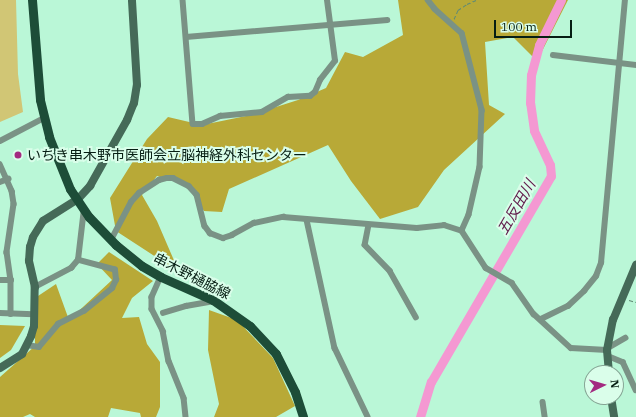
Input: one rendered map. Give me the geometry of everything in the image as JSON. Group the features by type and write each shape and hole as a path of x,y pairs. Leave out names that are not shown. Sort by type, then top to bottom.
{"main road":[{"name":"串木野樋脇線","path":"32,0 40,100 44,118 56,156 70,189 78,199 88,217 111,240 142,266 161,277 215,301 250,326 276,354 295,392 303,417"}],"street":[{"path":"0,368 22,354 32,331 35,287 29,261 30,247 33,237 43,221 78,199 90,186 127,120 134,103 137,85 132,0"},
{"path":"182,0 193,124 202,124 220,116 262,112 288,97 310,96 315,92 320,80 335,61 327,0"},
{"path":"428,0 435,9 462,33 482,110 480,166 470,215 462,231"},
{"path":"541,319 568,306 584,291 596,276 601,263 625,0"},
{"path":"186,37 387,20"},
{"path":"553,55 636,65"},
{"path":"0,141 44,118"},
{"path":"0,164 12,190 14,204 7,252 11,280 11,314"},
{"path":"111,240 131,202 139,193 159,180 167,178 173,178 181,181 197,195 205,226 210,233 223,238 232,235 254,223 266,219 283,217 417,228 444,225 462,231 486,268 512,284 534,314 571,348 608,351 623,362 636,390"},
{"path":"0,182 8,179"},
{"path":"35,287 71,268 78,260 84,209"},
{"path":"307,220 335,348 368,417"},
{"path":"369,225 365,245 390,271 416,317"},
{"path":"27,345 39,347 58,324 84,311 112,288 116,280 115,270 78,260"},
{"path":"609,365 608,351 613,320 636,264"},
{"path":"161,277 152,297 152,309 163,331 169,362 184,398 186,417"},
{"path":"0,280 11,280"},
{"path":"189,305 196,292"},
{"path":"163,313 189,305 215,301"},
{"path":"0,313 33,314"},
{"path":"608,351 625,338"},
{"path":"543,402 546,417"},
{"path":"613,405 614,417"}],"path":[{"path":"451,23 458,10 476,0"}],"shaded area":[{"path":"0,0 16,0 18,74 23,112 0,122"},
{"path":"398,0 568,0 537,61 513,37 485,42 489,105 505,114 444,170 418,207 380,219 351,181 328,145 229,189 222,212 204,211 187,185 157,176 142,195 157,221 179,272 116,231 110,198 147,139 168,117 202,125 251,115 298,100 326,88 345,52 363,57 403,35"},
{"path":"109,252 153,281 132,298 122,318 139,317 147,344 160,362 160,407 156,417 141,417 140,413 111,408 108,417 35,417 30,414 23,417 0,417 0,377 35,346 35,298 56,284 69,320 112,280 97,264"},
{"path":"209,310 237,320 273,358 295,406 276,417 214,417 219,404 208,350"},
{"path":"0,325 25,326 11,350 0,358"}],"waterway":[{"name":"五反田川","path":"420,417 431,382 551,176 550,165 534,130 530,103 531,75 539,45 561,0"}],"place":[{"name":"いちき串木野市医師会立脳神経外科センター","path":"18,155"}]}
